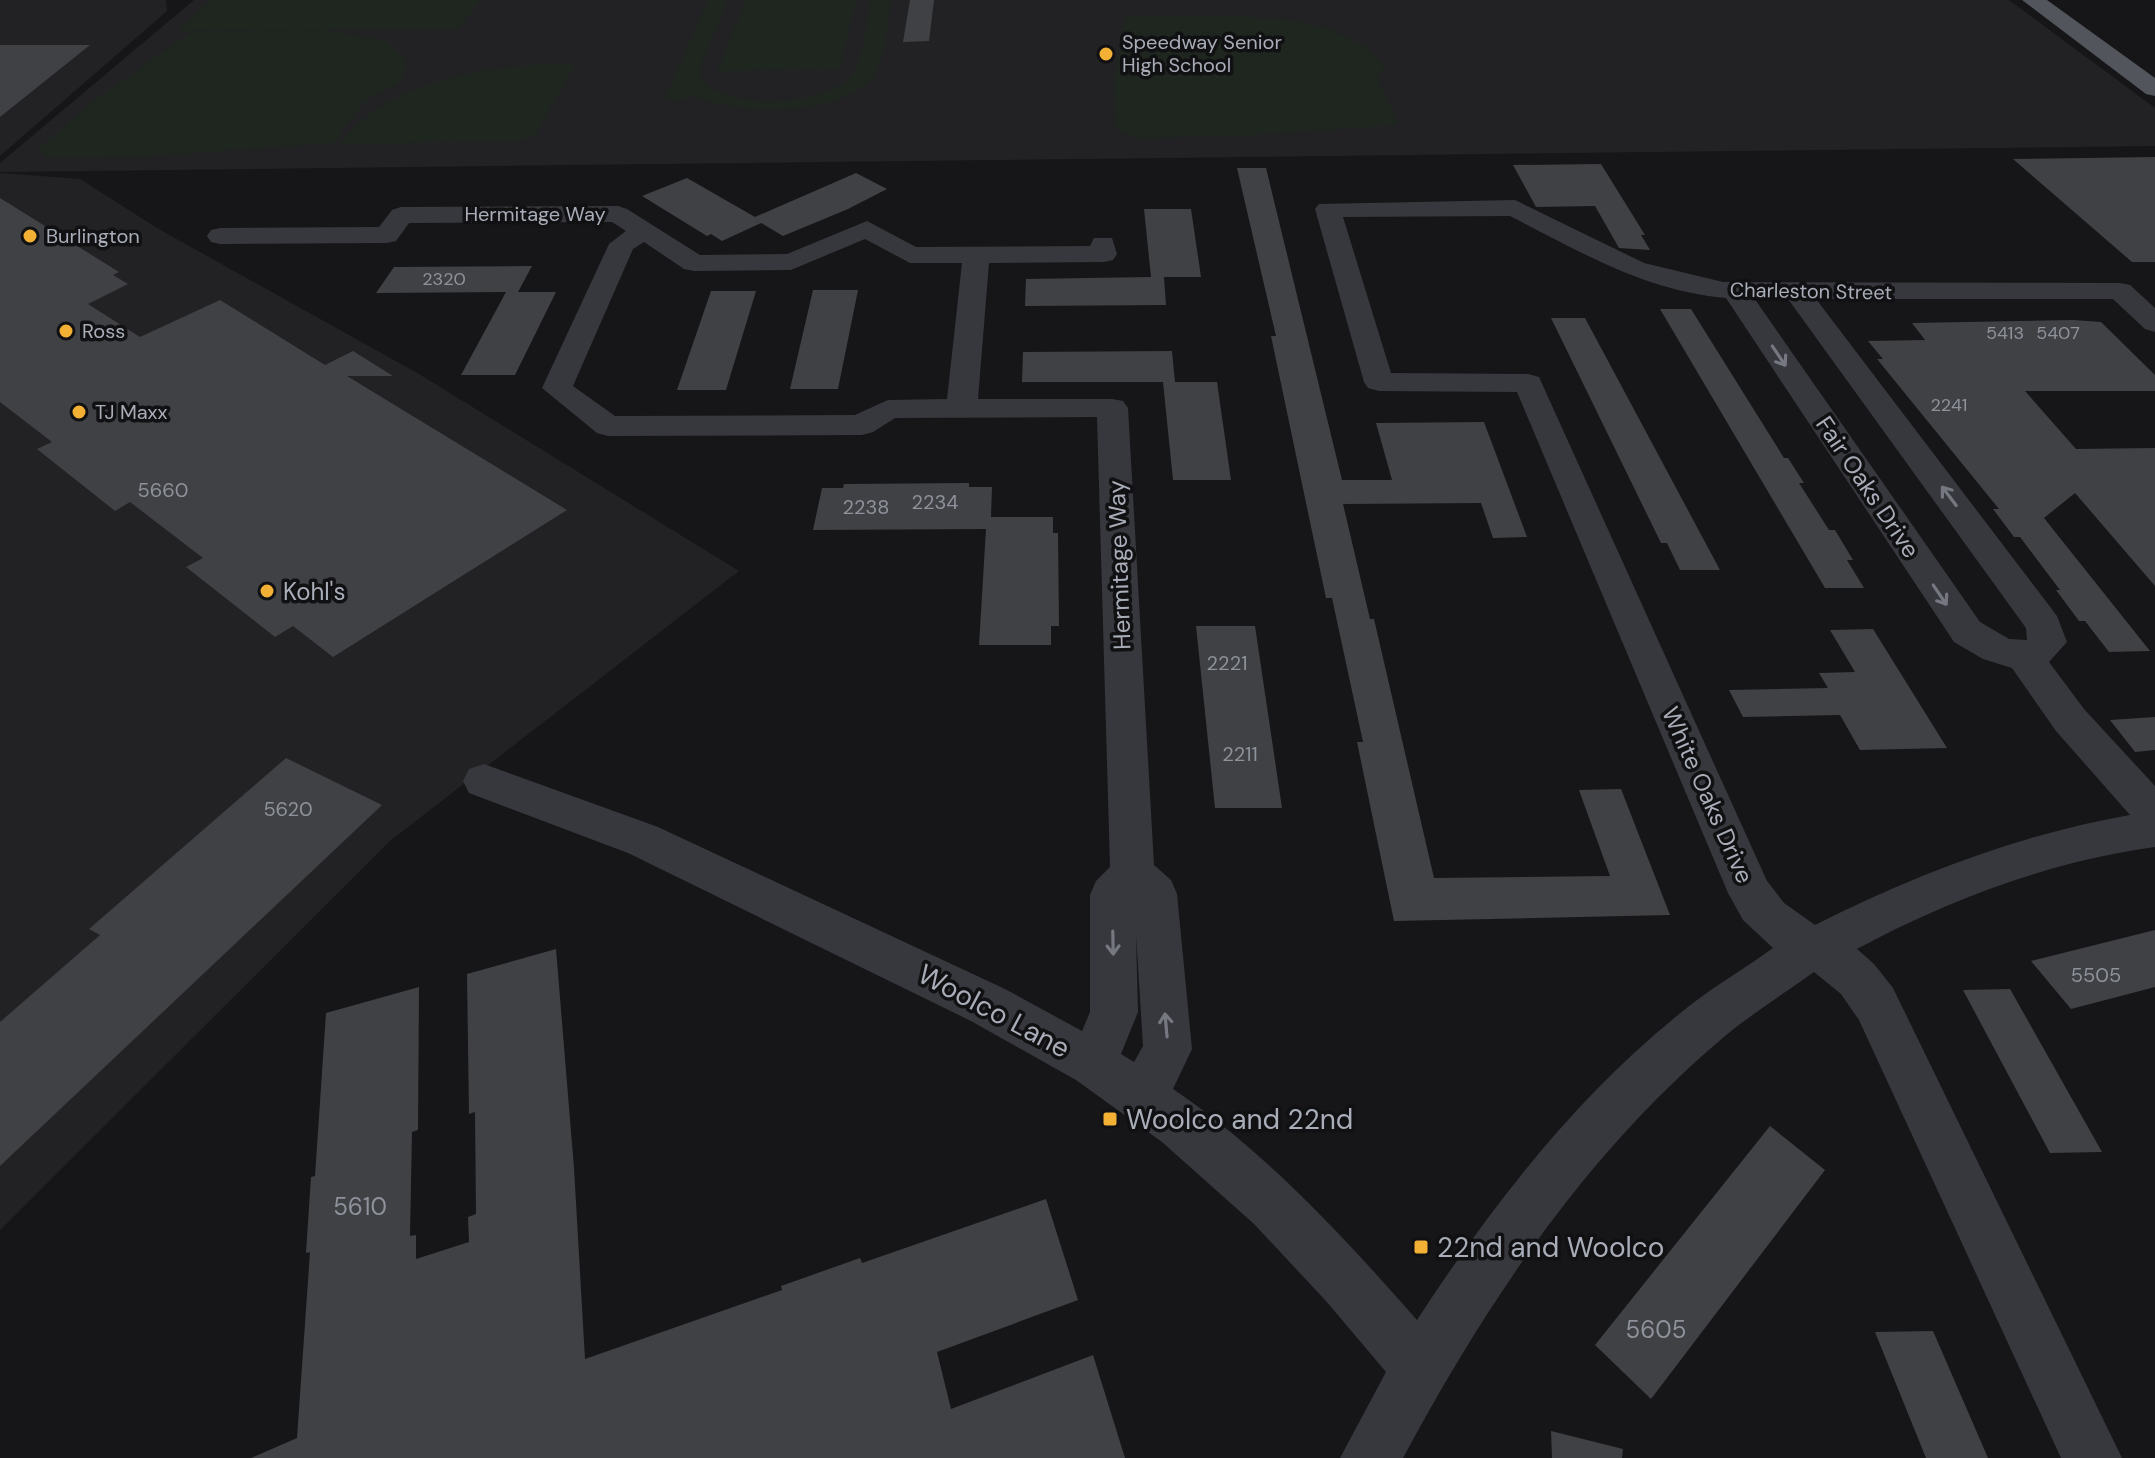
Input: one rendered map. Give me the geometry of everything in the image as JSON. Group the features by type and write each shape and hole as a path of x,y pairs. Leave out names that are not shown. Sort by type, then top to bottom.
{"main road":[{"path":"2033,0 2155,89"}],"street":[{"name":"Charleston Street","path":"1328,209 1515,208 1634,269 1683,283 1735,291 2120,291 2155,323"},
{"name":"White Oaks Drive","path":"1328,209 1379,382 1528,383 1750,893 1775,924 1792,938 1850,972 1876,1004 2092,1458"},
{"name":"Hermitage Way","path":"220,236 387,235 401,215 618,214 694,263 791,262 867,229 910,255 1104,254 1103,244"},
{"name":"Hermitage Way","path":"645,231 622,244 557,388 608,426 862,425 888,409 1112,408 1132,873"},
{"path":"962,409 976,255"},
{"name":"Fair Oaks Drive","path":"1735,291 1961,626 1984,645 2006,653 2023,654"},
{"path":"1797,292 2046,628 2048,637 2044,648 2031,655 2023,654"},
{"path":"2023,654 2070,720 2155,814"},
{"name":"Woolco Lane","path":"484,781 643,840 988,1005 1093,1063 1215,1152 1273,1205 1346,1281 1419,1367"},
{"path":"1370,1458 1419,1367 1512,1223 1597,1120 1674,1046 1742,993 1813,948 1911,898 2033,856 2155,829"},
{"path":"1093,1063 1114,1012 1112,895 1132,873 1155,894 1168,1049 1142,1097"}],"shaded area":[{"path":"0,0 166,0 167,11 0,156"},
{"name":"Speedway Senior High School","path":"194,0 2009,0 2155,108 2155,146 0,172 0,163"},
{"path":"212,0 481,0 458,29 176,31"},
{"path":"708,0 728,0 700,67 700,78 713,89 731,96 774,101 796,99 836,87 850,77 858,62 871,0 891,0 881,61 872,78 856,91 811,106 758,109 709,101 690,94 686,100 664,100"},
{"path":"746,0 856,0 839,70 717,71"},
{"path":"1223,16 1289,20 1332,30 1352,39 1370,51 1385,67 1376,76 1399,125 1239,136 1135,138 1116,129 1113,86 1126,17"},
{"path":"330,31 387,41 405,59 400,82 365,102 334,143 153,156 47,158 38,149 91,103 191,32"},
{"path":"576,63 535,136 518,141 340,144 362,121 388,103 448,78 512,67"},
{"path":"0,173 80,179 157,228 419,374 739,571 390,841 0,1230"}],"building":[{"path":"910,0 934,0 929,41 903,42"},
{"path":"0,45 90,45 0,117"},
{"path":"2155,157 2155,262 2132,262 2013,159"},
{"path":"1601,164 1645,235 1641,235 1650,250 1619,248 1595,206 1536,207 1513,165"},
{"path":"1237,168 1266,168 1342,480 1392,480 1376,423 1484,422 1527,537 1493,538 1481,503 1343,504 1370,619 1374,619 1434,878 1610,876 1579,790 1621,789 1670,915 1394,921 1357,742 1363,742 1332,598 1326,598 1271,336 1276,336"},
{"path":"856,173 887,189 783,236 761,223 722,241 711,234 707,236 642,196 687,178 755,217"},
{"path":"0,198 119,272 113,275 128,284 88,304 140,337 220,300 325,365 353,351 393,376 347,376 567,510 333,657 293,626 275,637 186,567 203,558 130,502 115,511 37,449 52,442 0,402"},
{"path":"1144,209 1191,209 1201,277 1164,277 1166,305 1025,306 1026,279 1151,277"},
{"path":"532,266 518,292 556,292 515,375 461,375 506,292 376,293 394,267"},
{"path":"813,290 858,290 838,389 790,389"},
{"path":"711,291 756,291 726,390 677,390"},
{"path":"1660,309 1691,309 1784,458 1788,458 1804,483 1799,483 1829,530 1835,530 1853,560 1847,560 1864,588 1825,588"},
{"path":"1551,318 1585,318 1720,570 1680,570 1667,543 1661,543"},
{"path":"2101,322 2155,375 2155,391 2025,391 2076,449 2155,448 2155,586 2075,493 2044,518 2150,651 2109,652 2085,621 2079,621 2020,537 2014,537 1993,509 1999,509 1877,359 1883,359 1868,341 1925,340 1912,323"},
{"path":"1172,351 1175,382 1022,382 1023,352"},
{"path":"1163,382 1217,382 1231,480 1173,480"},
{"path":"969,483 969,487 992,487 991,517 1053,517 1053,533 1058,533 1059,626 1051,626 1051,645 979,645 986,529 813,530 822,488 843,488 844,484"},
{"path":"1196,626 1255,626 1282,808 1215,808"},
{"path":"1873,629 1947,748 1860,750 1840,715 1743,717 1729,690 1828,688 1819,673 1855,672 1830,630"},
{"path":"2155,717 2155,750 2135,752 2110,720"},
{"path":"286,758 382,805 0,1166 0,1022 100,935 89,929"},
{"path":"2155,930 2155,987 2071,1009 2031,961"},
{"path":"556,949 574,1168 585,1359 782,1290 781,1286 860,1258 862,1263 1046,1199 1078,1300 937,1352 951,1409 1093,1355 1125,1458 251,1458 297,1438 310,1252 306,1253 311,1177 315,1176 326,1013 419,987 418,1130 412,1132 410,1236 416,1235 416,1259 469,1242 468,1217 476,1214 475,1112 469,1114 467,974"},
{"path":"2010,989 2102,1152 2050,1153 1963,990"},
{"path":"1770,1126 1825,1170 1651,1399 1595,1345"},
{"path":"1933,1331 1988,1458 1926,1458 1875,1332"},
{"path":"1551,1431 1623,1449 1622,1458 1552,1458"}],"place":[{"name":"Speedway Senior High School","path":"1106,54"},
{"name":"Burlington","path":"30,236"},
{"name":"Ross","path":"66,331"},
{"name":"TJ Maxx","path":"79,412"},
{"name":"Kohl's","path":"267,591"},
{"name":"Woolco and 22nd","path":"1110,1119"},
{"name":"22nd and Woolco","path":"1421,1247"}]}
